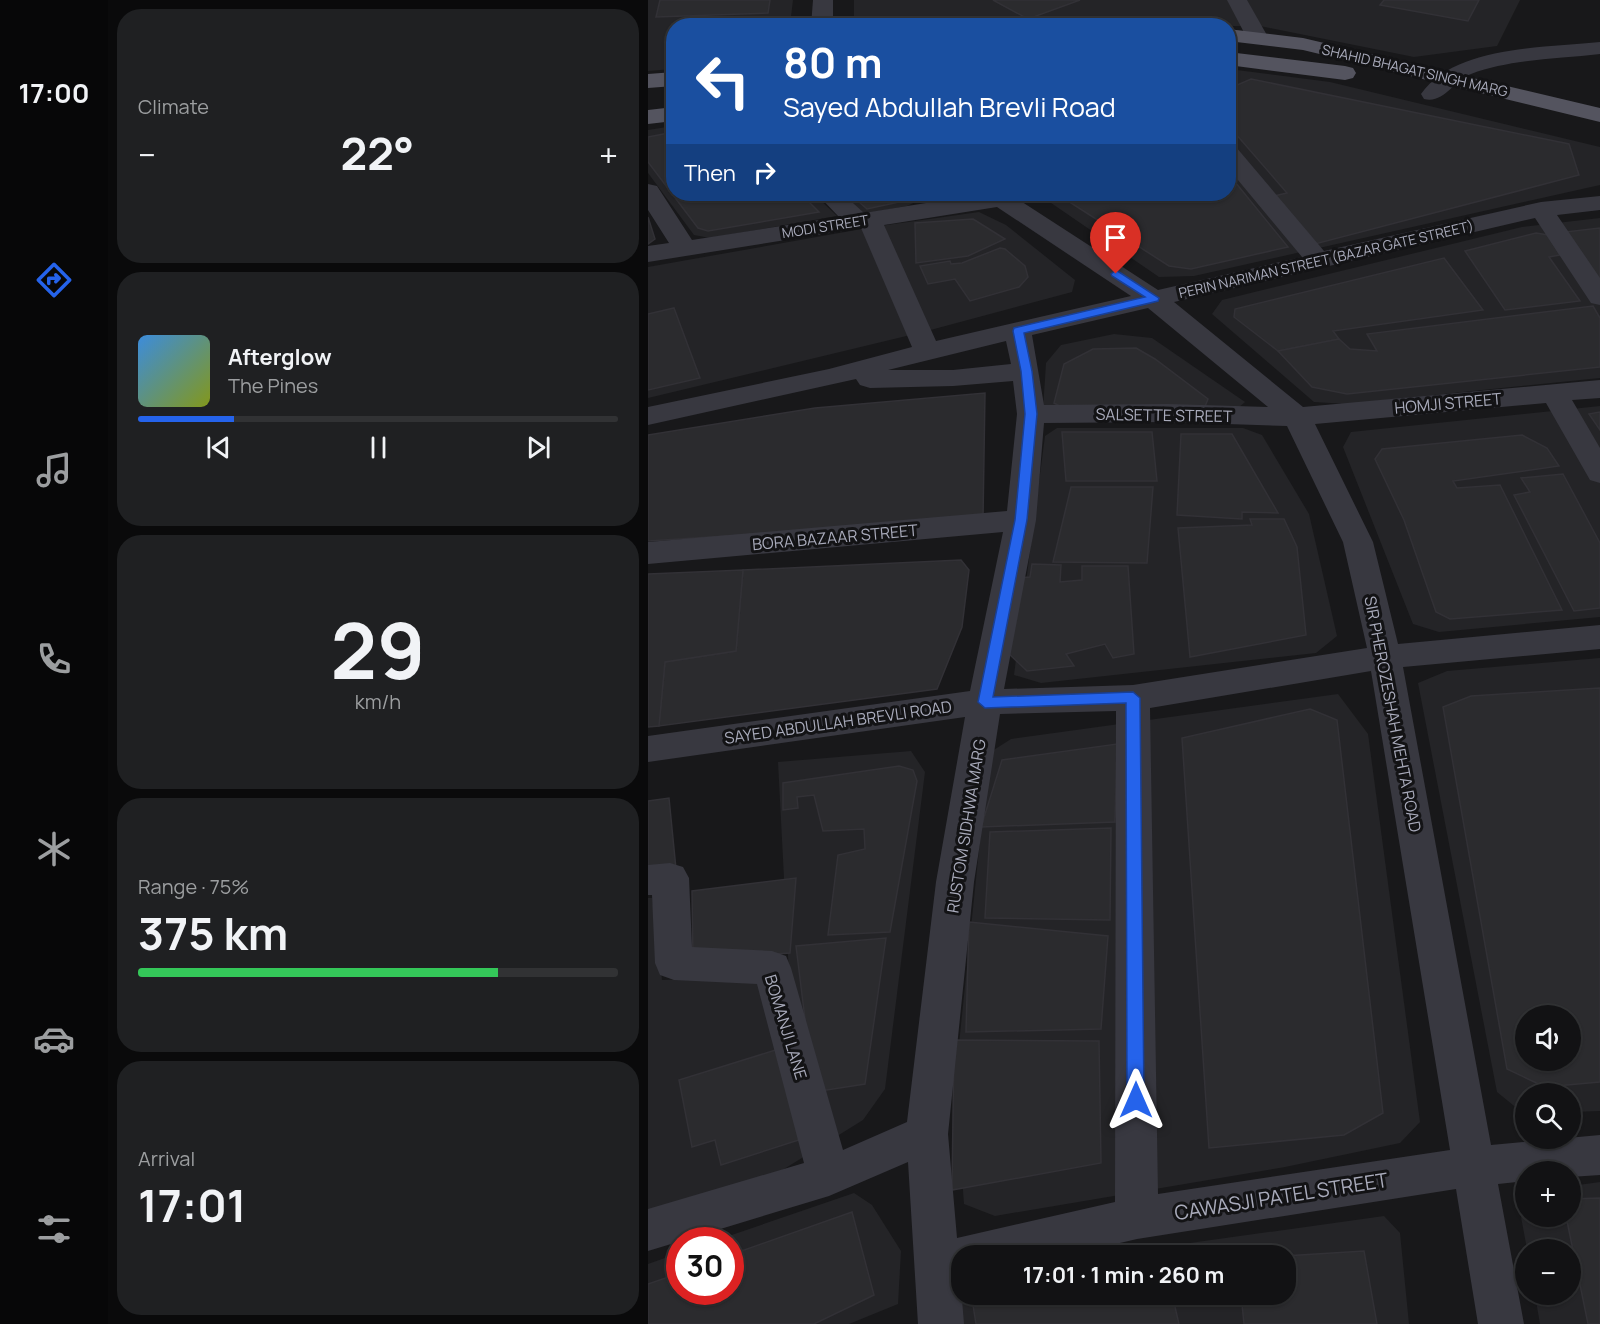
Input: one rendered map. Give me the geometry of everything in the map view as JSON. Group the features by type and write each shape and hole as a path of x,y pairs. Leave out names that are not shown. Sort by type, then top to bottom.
{"main road":[{"name":"SHAHID BHAGAT SINGH MARG","path":"1236,36 1303,44 1600,135"},
{"name":"SHAHID BHAGAT SINGH MARG","path":"1236,59 1439,86 1600,115"},
{"path":"648,81 666,80"},
{"path":"648,117 666,115"}],"street":[{"path":"822,18 823,0"},
{"path":"1238,0 1239,7 1257,37"},
{"path":"1439,86 1458,72 1485,63 1600,48"},
{"path":"1236,162 1318,261"},
{"path":"648,191 685,248"},
{"path":"838,201 864,220 927,351"},
{"name":"MODI STREET","path":"648,254 970,201"},
{"name":"SIR PHEROZESHAH MEHTA ROAD","path":"1006,201 1154,298 1297,417 1358,542 1385,657 1500,1324"},
{"name":"PERIN NARIMAN STREET (BAZAR GATE STREET)","path":"832,377 927,351 1541,209 1600,203"},
{"path":"1541,209 1600,297"},
{"name":"RUSTOM SIDHWA MARG","path":"951,1245 927,1134 956,882 985,702 1021,520 1031,414 1018,331"},
{"path":"648,416 832,377 908,379 1026,371"},
{"name":"HOMJI STREET","path":"1297,417 1600,389"},
{"path":"1554,393 1600,473"},
{"name":"SALSETTE STREET","path":"1031,414 1167,413 1297,417"},
{"name":"BORA BAZAAR STREET","path":"648,553 1021,520"},
{"name":"SAYED ABDULLAH BREVLI ROAD","path":"648,749 985,702 1133,698 1385,657 1600,637"},
{"path":"1133,698 1137,1218"},
{"name":"BOMANJI LANE","path":"648,880 670,878 674,963 772,968 829,1176"},
{"path":"648,1230 829,1176 927,1134"},
{"name":"CAWASJI PATEL STREET","path":"1013,1245 1137,1218 1474,1166 1600,1155"},
{"name":"RUSTOM SIDHWA MARG","path":"941,1324 951,1273"}],"shaded area":[{"path":"648,0 793,0 791,18 666,18 666,70 648,71"},
{"path":"854,0 1520,0 1497,46 1414,57 1260,26 1236,26 1236,18 854,18"},
{"path":"1236,70 1330,82 1600,147 1600,185 1194,276 1159,277 1048,201 1236,201"},
{"path":"666,127 666,197 648,173 648,130"},
{"path":"669,201 821,201 837,216 710,238 694,235"},
{"path":"849,201 917,201 907,206 863,214"},
{"path":"979,212 1006,225 1075,280 1072,292 923,332 648,398 648,267 873,227"},
{"path":"1600,218 1600,378 1347,404 1314,402 1212,314 1222,300 1522,227"},
{"path":"1114,334 1152,338 1245,402 1231,414 1043,410 1046,363 1061,345"},
{"path":"1600,406 1600,617 1439,632 1413,624 1343,447 1351,432"},
{"path":"1057,428 1243,428 1262,435 1309,514 1337,636 1316,653 1041,683 1014,675 1045,436"},
{"path":"1600,658 1600,1111 1581,1112 1581,1083 1515,1083 1515,1107 1497,1092 1418,683 1447,671"},
{"path":"1338,694 1368,734 1420,1122 1400,1143 1285,1167 995,1216 964,1204 955,1083 989,753 1011,739"},
{"path":"911,751 925,772 885,1089 863,1120 776,1174 648,1216 648,898 652,898 662,980 789,975 778,762"},
{"path":"1600,1182 1600,1324 1540,1324 1537,1305 1581,1305 1581,1239 1525,1239 1523,1227 1581,1227 1581,1185"},
{"path":"854,1193 872,1205 901,1251 898,1304 849,1324 648,1324 648,1264 666,1258 666,1305 744,1305 744,1231"},
{"path":"1384,1216 1400,1233 1409,1324 958,1324 957,1305 1296,1305 1296,1245 1176,1245"}],"building":[{"path":"660,0 770,0 768,13 656,17"},
{"path":"993,0 1080,0 1031,18 1026,18"},
{"path":"1384,0 1479,0 1468,21 1380,5"},
{"path":"1251,79 1569,144 1579,175 1315,244 1274,196 1287,193 1236,134 1236,86"},
{"path":"666,134 666,186 648,162 648,137"},
{"path":"1236,183 1288,247 1191,269 1169,266 1068,201 1236,201"},
{"path":"678,201 808,201 819,212 708,231 698,228"},
{"path":"858,201 900,201 899,202 867,209"},
{"path":"648,217 655,239 648,244"},
{"path":"973,219 1005,239 968,256 916,263 915,223"},
{"path":"1600,228 1600,288 1565,232"},
{"path":"1536,233 1548,235 1560,255 1549,257 1580,301 1505,310 1465,251"},
{"path":"1000,248 1005,249 1025,266 1028,277 1019,287 970,301 955,279 928,284 920,266 950,261 951,264 962,263"},
{"path":"1444,258 1483,310 1333,331 1339,339 1278,351 1234,317 1235,309"},
{"path":"1593,306 1600,318 1600,367 1347,394 1312,387 1278,351 1339,339 1350,349 1377,351 1367,334"},
{"path":"674,308 700,378 648,390 648,314"},
{"path":"1136,348 1155,359 1208,399 1204,409 1065,409 1054,403 1064,364 1093,349"},
{"path":"985,393 983,519 648,541 648,435 815,408"},
{"path":"1600,412 1600,430 1589,414"},
{"path":"1062,432 1152,432 1157,481 1066,481"},
{"path":"1181,434 1232,434 1278,513 1242,512 1242,519 1177,515"},
{"path":"1522,435 1547,448 1559,466 1453,481 1457,488 1500,485 1562,610 1450,619 1436,612 1404,520 1375,459 1382,449"},
{"path":"1563,474 1600,543 1600,608 1574,611 1514,495 1530,492 1521,478"},
{"path":"1071,487 1153,487 1147,563 1053,562"},
{"path":"1250,519 1284,519 1297,547 1306,635 1190,657 1178,528 1252,525"},
{"path":"961,560 969,570 962,627 937,689 659,726 665,662 736,651 743,570"},
{"path":"1032,564 1061,565 1060,582 1082,580 1082,566 1128,566 1134,654 1113,658 1105,644 1066,654 1074,666 1027,671 1006,651 1016,578 1030,577"},
{"path":"743,570 736,651 665,662 659,726 648,727 648,574"},
{"path":"1600,688 1600,1082 1537,1083 1507,1069 1443,707 1471,696"},
{"path":"1310,709 1337,720 1383,1113 1344,1135 1209,1148 1182,738"},
{"path":"1117,744 1115,822 981,827 1002,760"},
{"path":"899,766 913,770 917,781 890,932 828,935 838,855 865,849 864,829 823,831 814,795 797,797 798,808 783,810 783,783"},
{"path":"669,798 676,869 648,869 648,801"},
{"path":"1111,828 1110,920 985,918 990,832"},
{"path":"796,878 790,953 693,959 692,891"},
{"path":"969,922 1108,936 1101,1029 966,1032"},
{"path":"886,938 865,1084 814,1092 796,946"},
{"path":"954,1040 1099,1041 1101,1163 952,1190"},
{"path":"782,1048 805,1138 721,1165 715,1140 692,1147 679,1080"},
{"path":"1600,1198 1600,1324 1588,1324 1581,1290 1581,1239 1571,1239 1568,1227 1581,1227 1581,1199"},
{"path":"852,1212 874,1295 814,1324 648,1324 648,1284 666,1278 666,1305 744,1305 744,1250"},
{"path":"1364,1251 1377,1324 1244,1324 1242,1305 1296,1305 1296,1255"},
{"path":"973,1305 1175,1305 1179,1324 976,1324"}],"route":[{"path":"1116,274 1154,298 1018,331 1031,414 1021,520 985,702 1133,698 1136,1100"}]}
